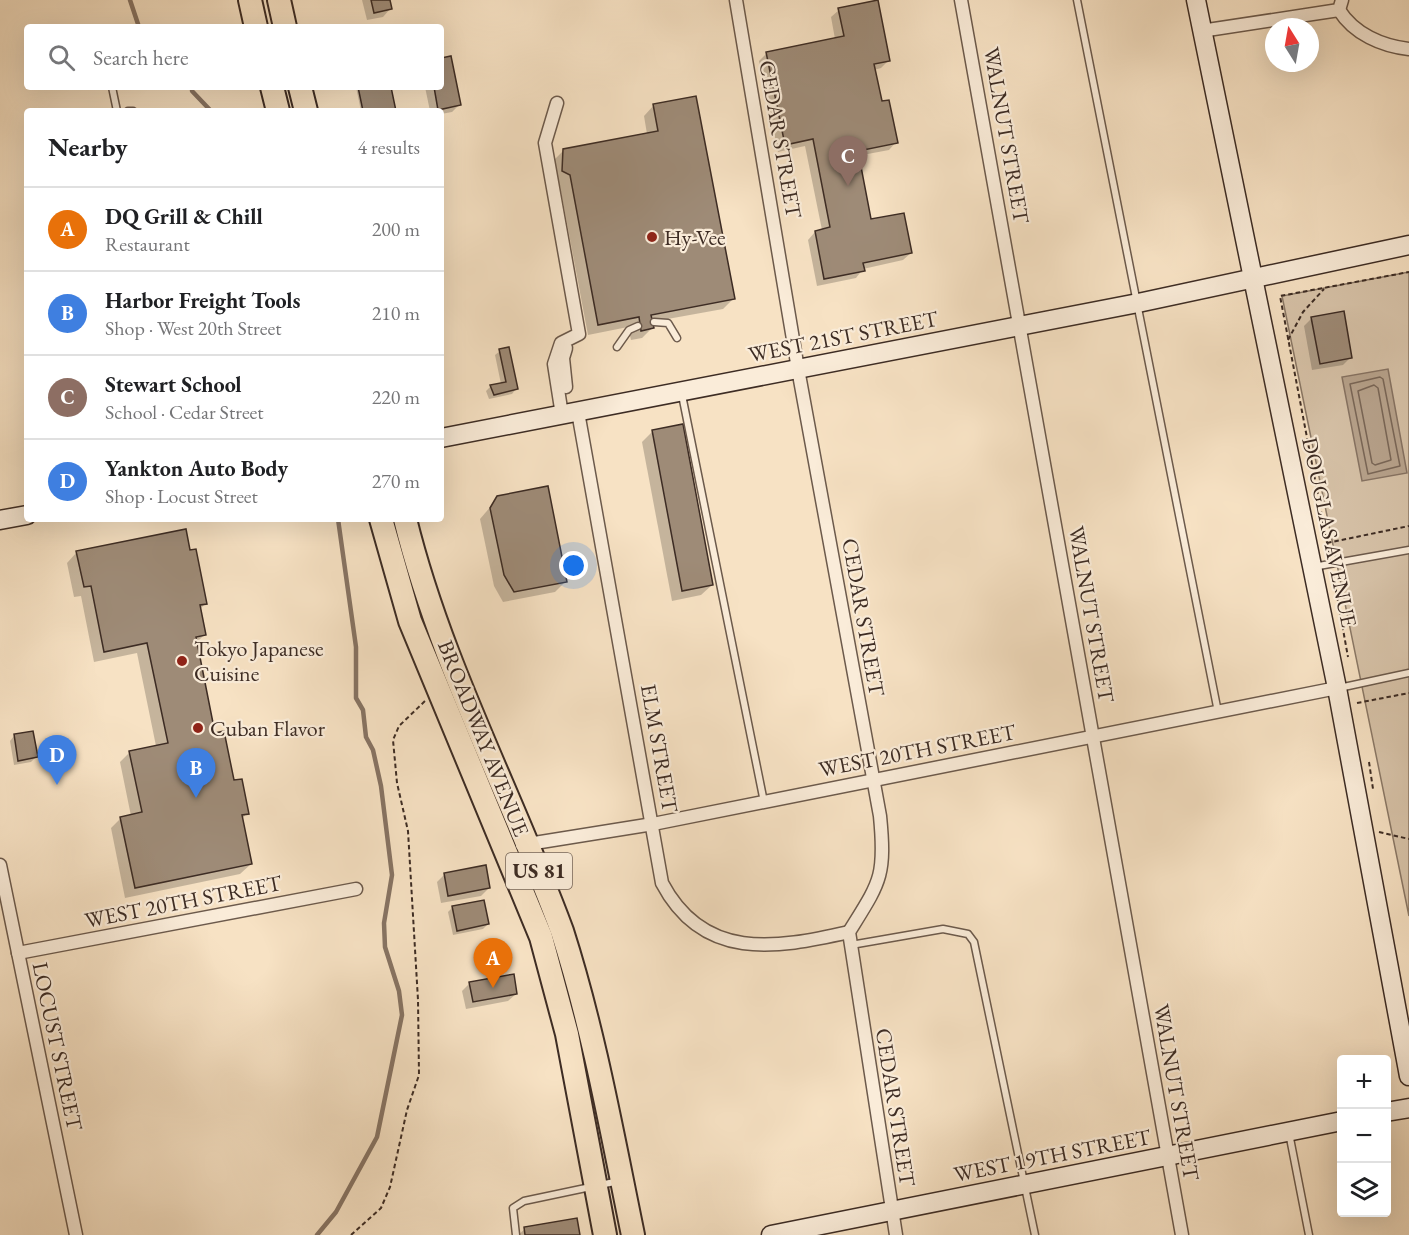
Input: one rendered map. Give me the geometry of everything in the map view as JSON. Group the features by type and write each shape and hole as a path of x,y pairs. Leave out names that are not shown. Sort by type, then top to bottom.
{"highway":[{"path":"250,0 255,24"},
{"path":"279,0 284,24"},
{"path":"273,90 277,108"},
{"path":"301,90 305,108"},
{"name":"BROADWAY AVENUE","path":"382,522 410,621 541,937 567,1034 605,1235"},
{"name":"BROADWAY AVENUE","path":"406,522 414,559 455,674 528,844 576,973 604,1091 633,1235"}],"street":[{"name":"CEDAR STREET","path":"736,0 798,369 880,816 882,870 878,885 850,939 896,1235"},
{"name":"WALNUT STREET","path":"961,0 1182,1235"},
{"name":"DOUGLAS AVENUE","path":"1196,0 1337,688 1409,1076"},
{"path":"1201,31 1340,5 1350,24 1370,37 1390,47 1409,49"},
{"name":"ELM STREET","path":"557,103 545,143 579,334 570,338 563,358 570,413 662,883 673,905 696,927 733,940 765,945 816,939 850,939"},
{"name":"WEST 21ST STREET","path":"444,437 1138,303 1409,245"},
{"path":"0,520 24,516"},
{"name":"WEST 20TH STREET","path":"504,848 652,824 1337,688"},
{"name":"LOCUST STREET","path":"0,865 76,1235"},
{"name":"WEST 20TH STREET","path":"18,953 356,889"},
{"path":"1391,1111 1409,1108"},
{"name":"WEST 19TH STREET","path":"771,1235 1337,1122"}],"lane":[{"path":"1077,0 1218,712"},
{"path":"113,90 116,108"},
{"path":"654,322 668,323 677,338"},
{"path":"617,347 629,330 638,326"},
{"path":"681,391 764,802"},
{"path":"1312,567 1409,550"},
{"path":"1337,688 1409,673"},
{"path":"850,939 943,929 968,934 974,942 1035,1235"},
{"path":"1289,1132 1309,1235"},
{"path":"516,1235 513,1208 524,1201 621,1180"}],"path":[{"path":"1280,296 1409,272"},
{"path":"1288,340 1302,312 1326,287"},
{"path":"1327,543 1409,526"},
{"path":"351,1235 381,1208 390,1187 407,1110 419,1075 418,1000 408,831 397,783 393,740 399,726 420,708 435,686"},
{"path":"1357,703 1409,693"},
{"path":"1379,832 1409,839"}],"shaded area":[{"path":"1409,272 1409,916 1282,296"}],"water":[{"path":"1388,369 1407,473 1362,481 1342,377"}],"building":[{"path":"371,0 390,0 392,9 374,13"},
{"path":"878,0 890,61 874,64 882,101 889,100 898,143 858,151 871,219 904,213 912,253 863,263 865,271 824,279 815,231 830,227 813,139 785,145 766,52 844,36 838,8"},
{"path":"451,56 461,105 444,109 438,108 435,90 444,90 444,57"},
{"path":"359,90 392,90 395,108 362,108"},
{"name":"Hy-Vee","path":"696,96 735,299 651,315 654,328 641,331 639,317 598,325 570,175 562,171 563,149 658,131 653,104"},
{"path":"1344,311 1352,358 1320,364 1311,317"},
{"path":"509,347 518,389 494,395 490,385 506,382 499,349"},
{"path":"683,424 713,585 682,591 652,430"},
{"path":"548,486 567,582 514,592 504,575 490,508 497,496"},
{"path":"186,529 190,550 196,549 207,604 200,605 206,635 196,637 215,733 224,731 234,780 242,779 249,814 242,815 252,864 135,888 120,817 142,812 129,751 168,743 147,643 104,652 91,586 84,587 76,551"},
{"path":"33,731 38,757 18,761 14,734"},
{"path":"486,865 490,888 448,896 444,873"},
{"path":"484,900 489,924 457,931 452,906"},
{"path":"514,974 517,994 473,1002 469,982"},
{"path":"577,1218 580,1235 525,1235 524,1227"}],"waterway":[{"path":"130,0 138,24"},
{"path":"192,91 208,108"},
{"path":"317,1235 336,1212 377,1137 402,1015 399,991 385,947 384,923 392,875 381,786 373,750 366,737 363,710 356,698 356,647 338,522"}],"place":[{"name":"Stewart School","path":"848,186"},
{"name":"Hy-Vee","path":"652,237"},
{"name":"Tokyo Japanese Cuisine","path":"182,661"},
{"name":"Cuban Flavor","path":"198,728"},
{"name":"Yankton Auto Body","path":"57,785"},
{"name":"Harbor Freight Tools","path":"196,798"},
{"name":"DQ Grill & Chill","path":"493,988"}]}
